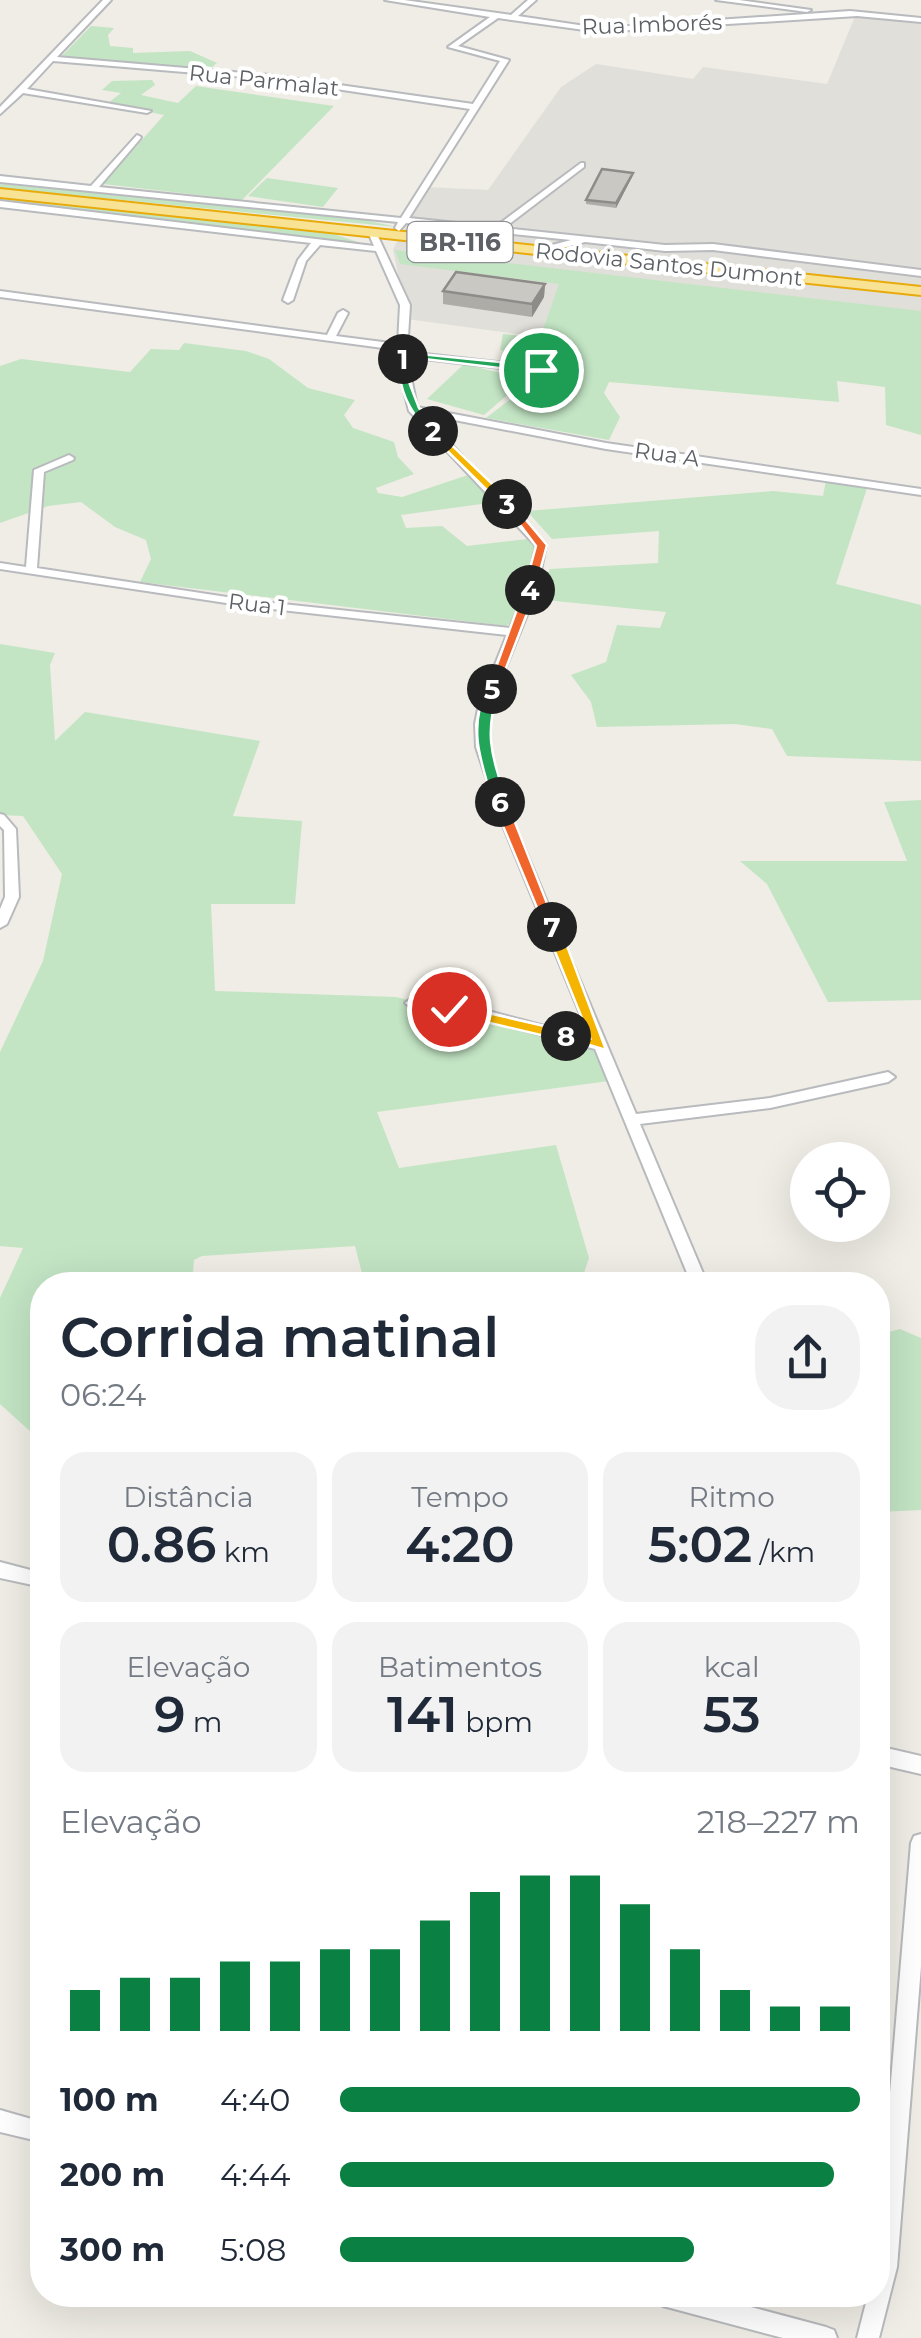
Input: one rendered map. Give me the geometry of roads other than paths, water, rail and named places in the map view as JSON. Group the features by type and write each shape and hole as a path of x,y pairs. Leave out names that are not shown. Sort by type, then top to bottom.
{"highway":[{"name":"Rodovia Santos Dumont","path":"0,193 921,291"}],"street":[{"path":"0,112 108,0"},
{"name":"Rua Imborés","path":"389,0 612,30 856,14"},
{"path":"512,18 532,0"},
{"path":"720,0 921,20"},
{"path":"395,235 505,59 451,48 496,16"},
{"name":"Rua Parmalat","path":"51,58 269,77 475,106"},
{"path":"20,90 147,111"},
{"path":"94,186 136,137"},
{"path":"494,231 581,165"},
{"path":"0,180 94,186 665,248 713,246 921,273"},
{"path":"0,204 380,249"},
{"path":"372,232 405,305 404,382 414,409 538,538 540,558 516,632 485,706 482,746 505,816 694,1272"},
{"path":"540,250 585,238"},
{"path":"288,300 302,260 317,242"},
{"path":"0,294 525,368"},
{"path":"330,339 342,313"},
{"name":"Rua A","path":"414,409 606,446 921,492"},
{"path":"31,572 39,470 69,458"},
{"name":"Rua 1","path":"0,566 253,604 516,632"},
{"path":"0,818 10,829 12,897 0,924"},
{"path":"412,1003 492,1017 601,1046"},
{"path":"630,1120 770,1103 888,1077"},
{"path":"0,1570 30,1577"},
{"path":"890,1759 921,1765"},
{"path":"890,2219 921,1843"},
{"path":"0,2121 30,2129"},
{"path":"708,2307 826,2338"},
{"path":"868,2338 876,2307"}]}
